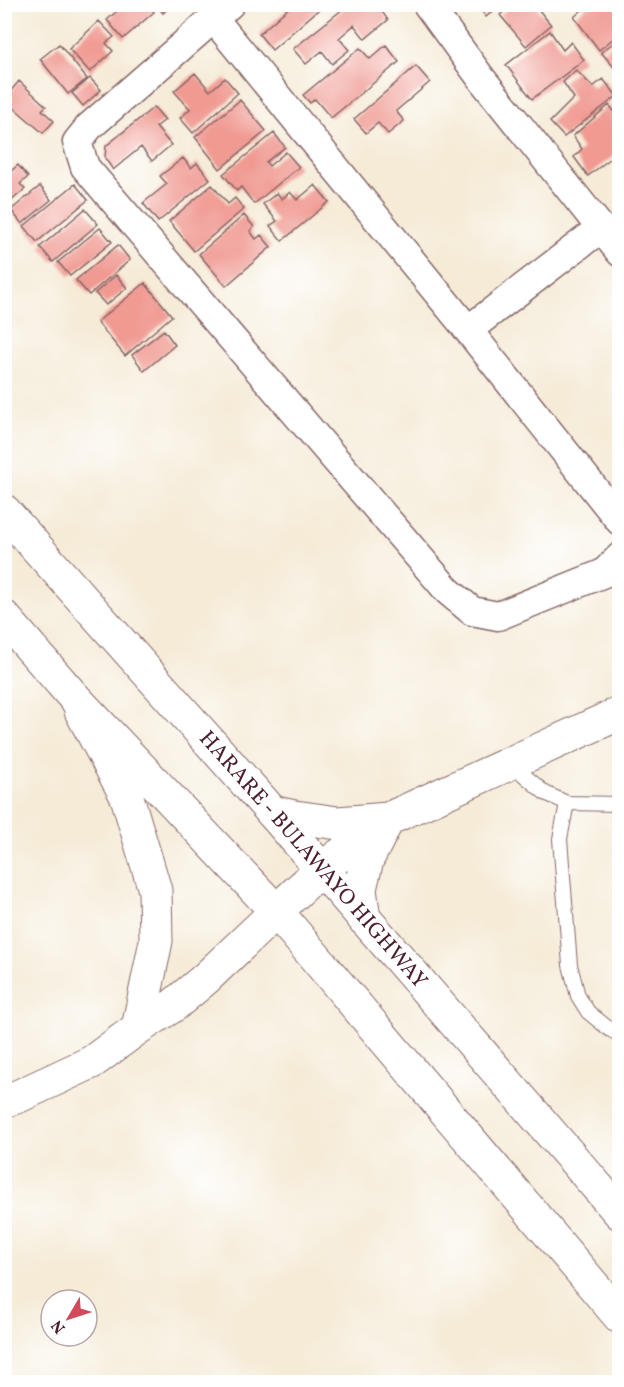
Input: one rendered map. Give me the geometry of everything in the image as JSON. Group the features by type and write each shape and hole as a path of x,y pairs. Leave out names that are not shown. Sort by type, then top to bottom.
{"main road":[{"name":"HARARE - BULAWAYO HIGHWAY","path":"4,511 272,812 620,1213"},
{"path":"4,617 72,695 276,911 620,1317"},
{"path":"72,695 127,797 155,890 156,941 138,1028"},
{"path":"4,1101 92,1062 174,1005 205,979 320,870 388,819 620,713"},
{"path":"272,812 338,823 388,819"},
{"path":"364,919 360,889 367,860 388,819"}],"street":[{"path":"426,4 481,78 620,252"},
{"path":"620,521 468,330 222,12 89,127 76,142 85,167 448,591 472,611 498,616 604,573 620,557"},
{"path":"468,330 601,228"}],"lane":[{"path":"509,763 545,793 567,803 620,804"},
{"path":"567,803 560,839 570,965 578,996 588,1012 620,1035"}],"building":[{"path":"125,4 148,4 154,12 123,39 107,20"},
{"path":"156,4 172,4 163,13"},
{"path":"293,4 325,4 272,50 259,34"},
{"path":"476,4 501,4 486,17"},
{"path":"513,4 534,4 551,25 526,46 500,15"},
{"path":"589,4 620,4 620,33 599,50 574,17"},
{"path":"348,5 370,5 374,9 378,6 388,20 365,39 354,25 339,38 349,50 332,64 322,51 306,64 293,49"},
{"path":"99,21 114,37 106,43 113,51 90,72 69,49"},
{"path":"550,31 563,50 571,42 584,60 532,99 506,65"},
{"path":"620,38 620,74 601,52"},
{"path":"59,44 87,79 68,94 40,59"},
{"path":"386,45 399,62 331,118 315,99 310,103 303,95 360,48 370,59"},
{"path":"416,66 430,82 396,111 404,121 388,134 378,123 366,133 354,119"},
{"path":"576,70 593,87 603,79 617,96 564,137 550,122 574,98 563,82"},
{"path":"195,73 210,91 225,78 238,93 193,133 180,118 190,109 174,91"},
{"path":"90,78 101,90 83,106 72,93"},
{"path":"19,81 46,106 42,110 54,121 43,133 4,99"},
{"path":"240,100 266,131 220,169 195,137"},
{"path":"609,105 620,118 620,151 588,176 574,157 582,149 573,136"},
{"path":"154,107 165,120 156,127 171,145 152,161 141,147 113,170 105,158 106,146"},
{"path":"274,133 285,147 266,162 269,166 286,152 299,167 254,204 241,187 237,191 223,174"},
{"path":"183,158 191,168 197,163 210,179 158,222 143,203 167,184 160,176"},
{"path":"18,165 28,177 20,184 25,189 4,207 4,177"},
{"path":"75,184 88,200 37,242 24,226"},
{"path":"212,185 228,204 235,198 244,209 194,251 169,221"},
{"path":"315,185 329,202 282,241 270,226 277,221 263,204 277,193 282,199 290,192 297,200"},
{"path":"40,186 51,200 22,224 11,210"},
{"path":"85,209 98,224 53,262 40,247"},
{"path":"244,215 254,227 250,231 256,239 261,235 271,247 226,286 199,254"},
{"path":"100,228 112,242 70,276 58,262"},
{"path":"118,245 130,260 89,295 76,280"},
{"path":"116,275 127,288 106,305 95,293"},
{"path":"145,283 172,316 125,356 97,322"},
{"path":"164,330 175,345 144,371 132,355"}]}
